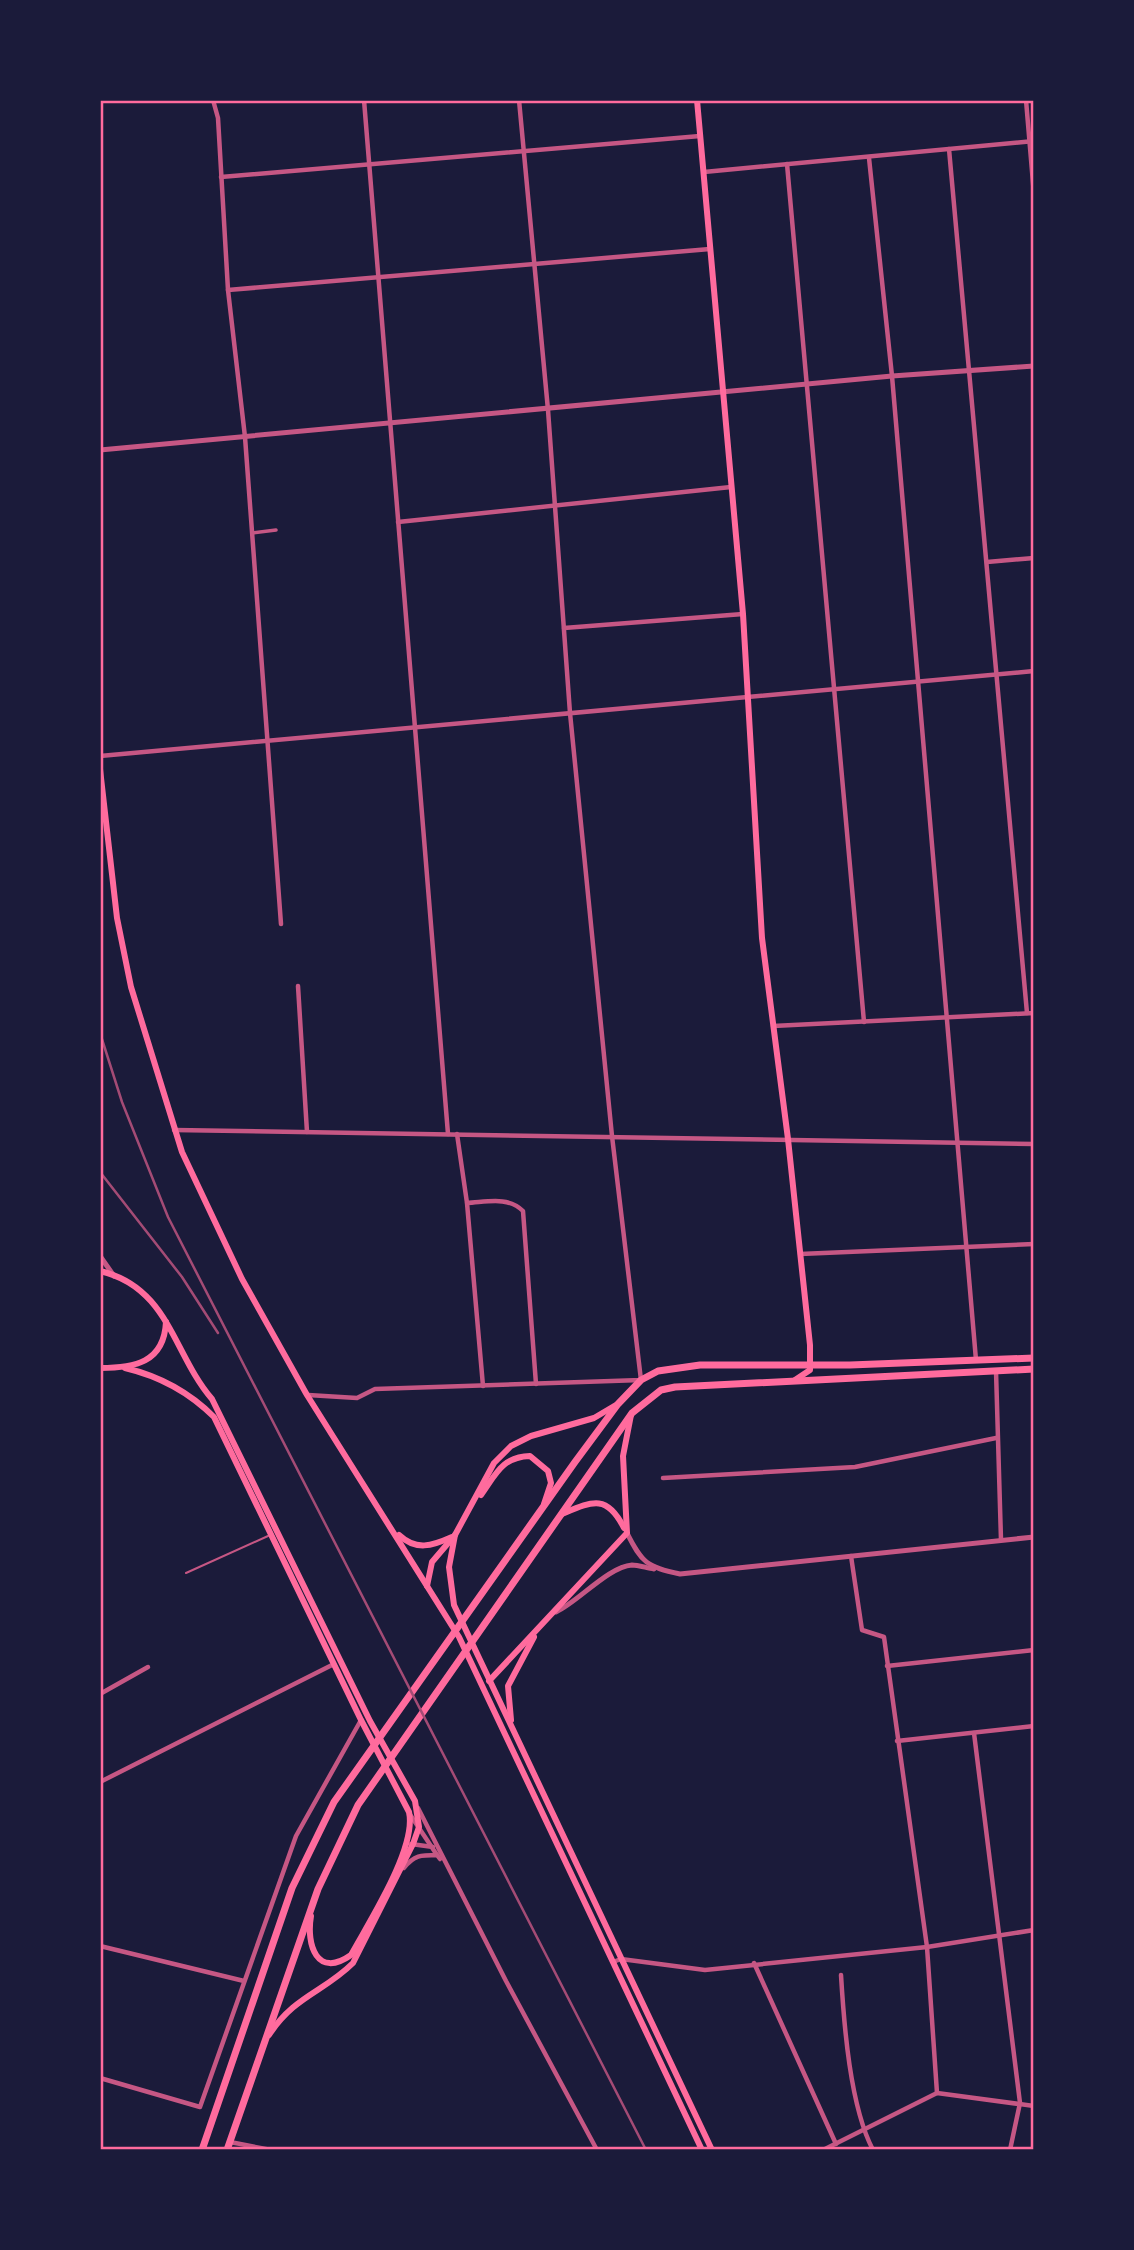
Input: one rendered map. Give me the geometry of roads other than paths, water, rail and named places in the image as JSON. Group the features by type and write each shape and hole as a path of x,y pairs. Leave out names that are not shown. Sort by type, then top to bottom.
{"main road":[{"path":"697,100 743,614 762,938 788,1139 811,1364 806,1374 791,1382"},
{"path":"100,769 117,918 131,987 173,1130 242,1279 307,1395 458,1637 712,2150"},
{"path":"101,1271 114,1276 153,1302 202,1388 212,1399 370,1721 415,1801 419,1827 351,1955 341,1962 330,1964 312,1950 308,1936 312,1907"},
{"path":"125,1368 157,1351 165,1338 166,1322"},
{"path":"202,2150 292,1888 334,1802 618,1404 641,1380 658,1371 699,1365 1034,1358"},
{"path":"100,1368 125,1368 165,1382 187,1394 214,1417 361,1720 409,1812 410,1844 399,1874 360,1949 341,1975 293,2005 265,2042"},
{"path":"228,2146 312,1907 338,1842 358,1805 632,1413 661,1390 691,1385 1034,1369"},
{"path":"427,1587 432,1562 455,1535 494,1463 510,1446 531,1436 594,1418 618,1404"},
{"path":"483,1687 627,1533 623,1456 632,1413"},
{"path":"469,1510 504,1463 514,1457 530,1456 548,1471 551,1483 542,1510"},
{"path":"560,1514 601,1502 608,1505 627,1533"},
{"path":"392,1530 409,1545 415,1546 440,1542 455,1535"},
{"path":"455,1535 449,1567 454,1605 702,2150"},
{"path":"513,1731 508,1686 536,1632"}],"street":[{"path":"213,100 218,118 228,290 245,437 281,924"},
{"path":"364,100 448,1134"},
{"path":"307,1395 357,1398 375,1389 641,1380 612,1136 570,713 548,410 519,100"},
{"path":"1026,100 1032,141 1034,195"},
{"path":"221,177 700,136"},
{"path":"704,172 1032,141"},
{"path":"949,149 1027,1013"},
{"path":"869,158 892,376 976,1360"},
{"path":"787,164 864,1022"},
{"path":"228,290 710,249"},
{"path":"100,450 722,394 892,376 1034,366"},
{"path":"398,522 731,487"},
{"path":"251,533 276,530"},
{"path":"987,562 1034,558"},
{"path":"564,628 743,614"},
{"path":"100,756 1034,671"},
{"path":"298,986 307,1132"},
{"path":"772,1026 1034,1013"},
{"path":"173,1130 1034,1144"},
{"path":"457,1134 467,1203 483,1385"},
{"path":"467,1203 504,1200 516,1204 523,1211 536,1384"},
{"path":"800,1254 1034,1244"},
{"path":"100,1256 114,1276"},
{"path":"996,1370 1001,1540"},
{"path":"663,1478 855,1467 996,1438"},
{"path":"627,1533 641,1560 657,1569"},
{"path":"556,1612 570,1605 618,1569 631,1566 680,1574 1034,1537"},
{"path":"851,1555 862,1630 884,1637 927,1947 937,2093"},
{"path":"887,1666 1034,1650"},
{"path":"100,1782 334,1664"},
{"path":"100,1694 148,1667"},
{"path":"100,2078 200,2107 296,1836 361,1720"},
{"path":"897,1741 1034,1726"},
{"path":"974,1733 1020,2103 1010,2150"},
{"path":"415,1801 438,1854"},
{"path":"409,1812 450,1871 597,2150"},
{"path":"410,1844 431,1846"},
{"path":"399,1874 411,1859 420,1855 438,1854"},
{"path":"617,1961 705,1970 927,1947 1034,1930"},
{"path":"100,1946 244,1981"},
{"path":"754,1963 836,2144"},
{"path":"841,1975 843,2015 862,2130 873,2150"},
{"path":"823,2150 937,2093 1034,2106"},
{"path":"228,2146 271,2150"}],"lane":[{"path":"186,1573 270,1535"}],"railway":[{"path":"100,1033 122,1102 168,1217 646,2150"},
{"path":"100,1172 182,1277 218,1333"}]}
